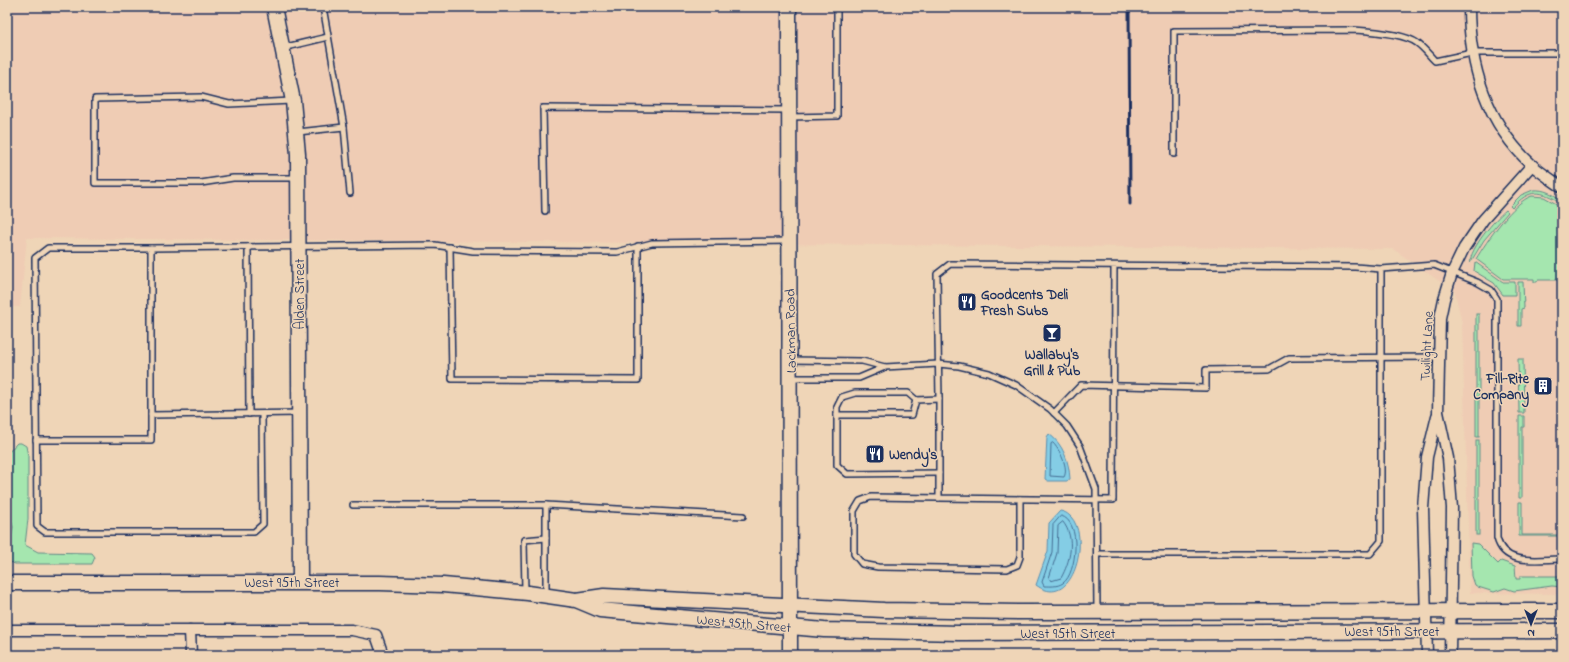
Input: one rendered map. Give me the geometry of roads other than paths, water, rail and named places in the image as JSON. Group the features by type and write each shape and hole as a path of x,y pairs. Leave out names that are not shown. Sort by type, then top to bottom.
{"main road":[{"name":"Alden Street","path":"274,7 293,101 299,178 300,582"},
{"name":"Lackman Road","path":"789,7 790,655"},
{"name":"West 95th Street","path":"7,583 300,582 427,585 525,593 576,600 600,610 838,631 959,633 1562,631"},
{"name":"West 95th Street","path":"576,600 604,596 790,605 834,609 884,610 1097,612 1562,611"}],"street":[{"path":"1469,7 1472,53 1486,99 1492,112 1512,144 1532,166 1562,187"},
{"name":"Twilight Lane","path":"1450,655 1452,508 1448,458 1438,412 1440,318 1452,272 1473,234 1496,205 1532,166"},
{"name":"Twilight Lane","path":"1427,655 1423,508 1428,457 1438,412"},
{"path":"7,630 352,630 376,635 383,655"},
{"path":"190,630 191,655"}],"lane":[{"path":"323,7 344,127 350,194"},
{"path":"545,211 543,108 789,113 838,116 837,7"},
{"path":"1174,154 1174,31 1366,31 1395,35 1416,42 1435,61 1472,53 1562,53"},
{"path":"282,48 328,37"},
{"path":"293,101 229,104 201,97 95,99 95,183 200,183 233,178 299,178"},
{"path":"296,132 344,127"},
{"path":"262,414 263,524 254,532 45,532 37,526 36,258 48,248 435,245 473,251 618,252 652,243 789,241"},
{"path":"450,247 452,378 638,380 638,246"},
{"path":"248,247 250,414"},
{"path":"36,440 151,440 151,248"},
{"path":"939,498 940,399 937,274 950,264 1347,267 1381,269 1434,265 1491,290 1498,305 1498,545 1502,551 1512,558 1562,559"},
{"path":"1020,499 1020,557 1017,565 1007,569 878,567 862,564 854,554 854,511 860,501 879,497 1113,500 1114,266"},
{"path":"1097,554 1370,554 1381,541 1381,269"},
{"path":"1054,413 1081,385 1113,387 1206,388 1206,370 1269,369 1289,358 1438,357"},
{"path":"790,360 862,361 885,367 938,364 958,366 989,373 1016,385 1054,413 1067,426 1080,446 1096,489 1097,612"},
{"path":"790,378 858,378 885,367"},
{"path":"939,473 847,474 837,465 836,415 837,407 842,397 855,393 908,393 916,400 940,399"},
{"path":"836,415 912,415 916,400"},
{"path":"151,415 300,413"},
{"path":"353,505 518,503 743,516"},
{"path":"546,504 546,596"},
{"path":"525,593 524,540 546,538"}],"water":[{"path":"1049,434 1062,448 1067,459 1070,479 1067,481 1048,481 1045,479 1047,437"},
{"path":"1060,511 1071,517 1077,529 1079,545 1077,562 1072,577 1063,587 1051,591 1036,585 1048,551 1049,523"}],"railway":[{"path":"1129,7 1130,204"}],"place":[{"name":"Goodcents Deli Fresh Subs","path":"967,302"},
{"name":"Wallaby's Grill & Pub","path":"1052,333"},
{"name":"Fill-Rite Company","path":"1543,386"},
{"name":"Wendy's","path":"875,454"}]}
